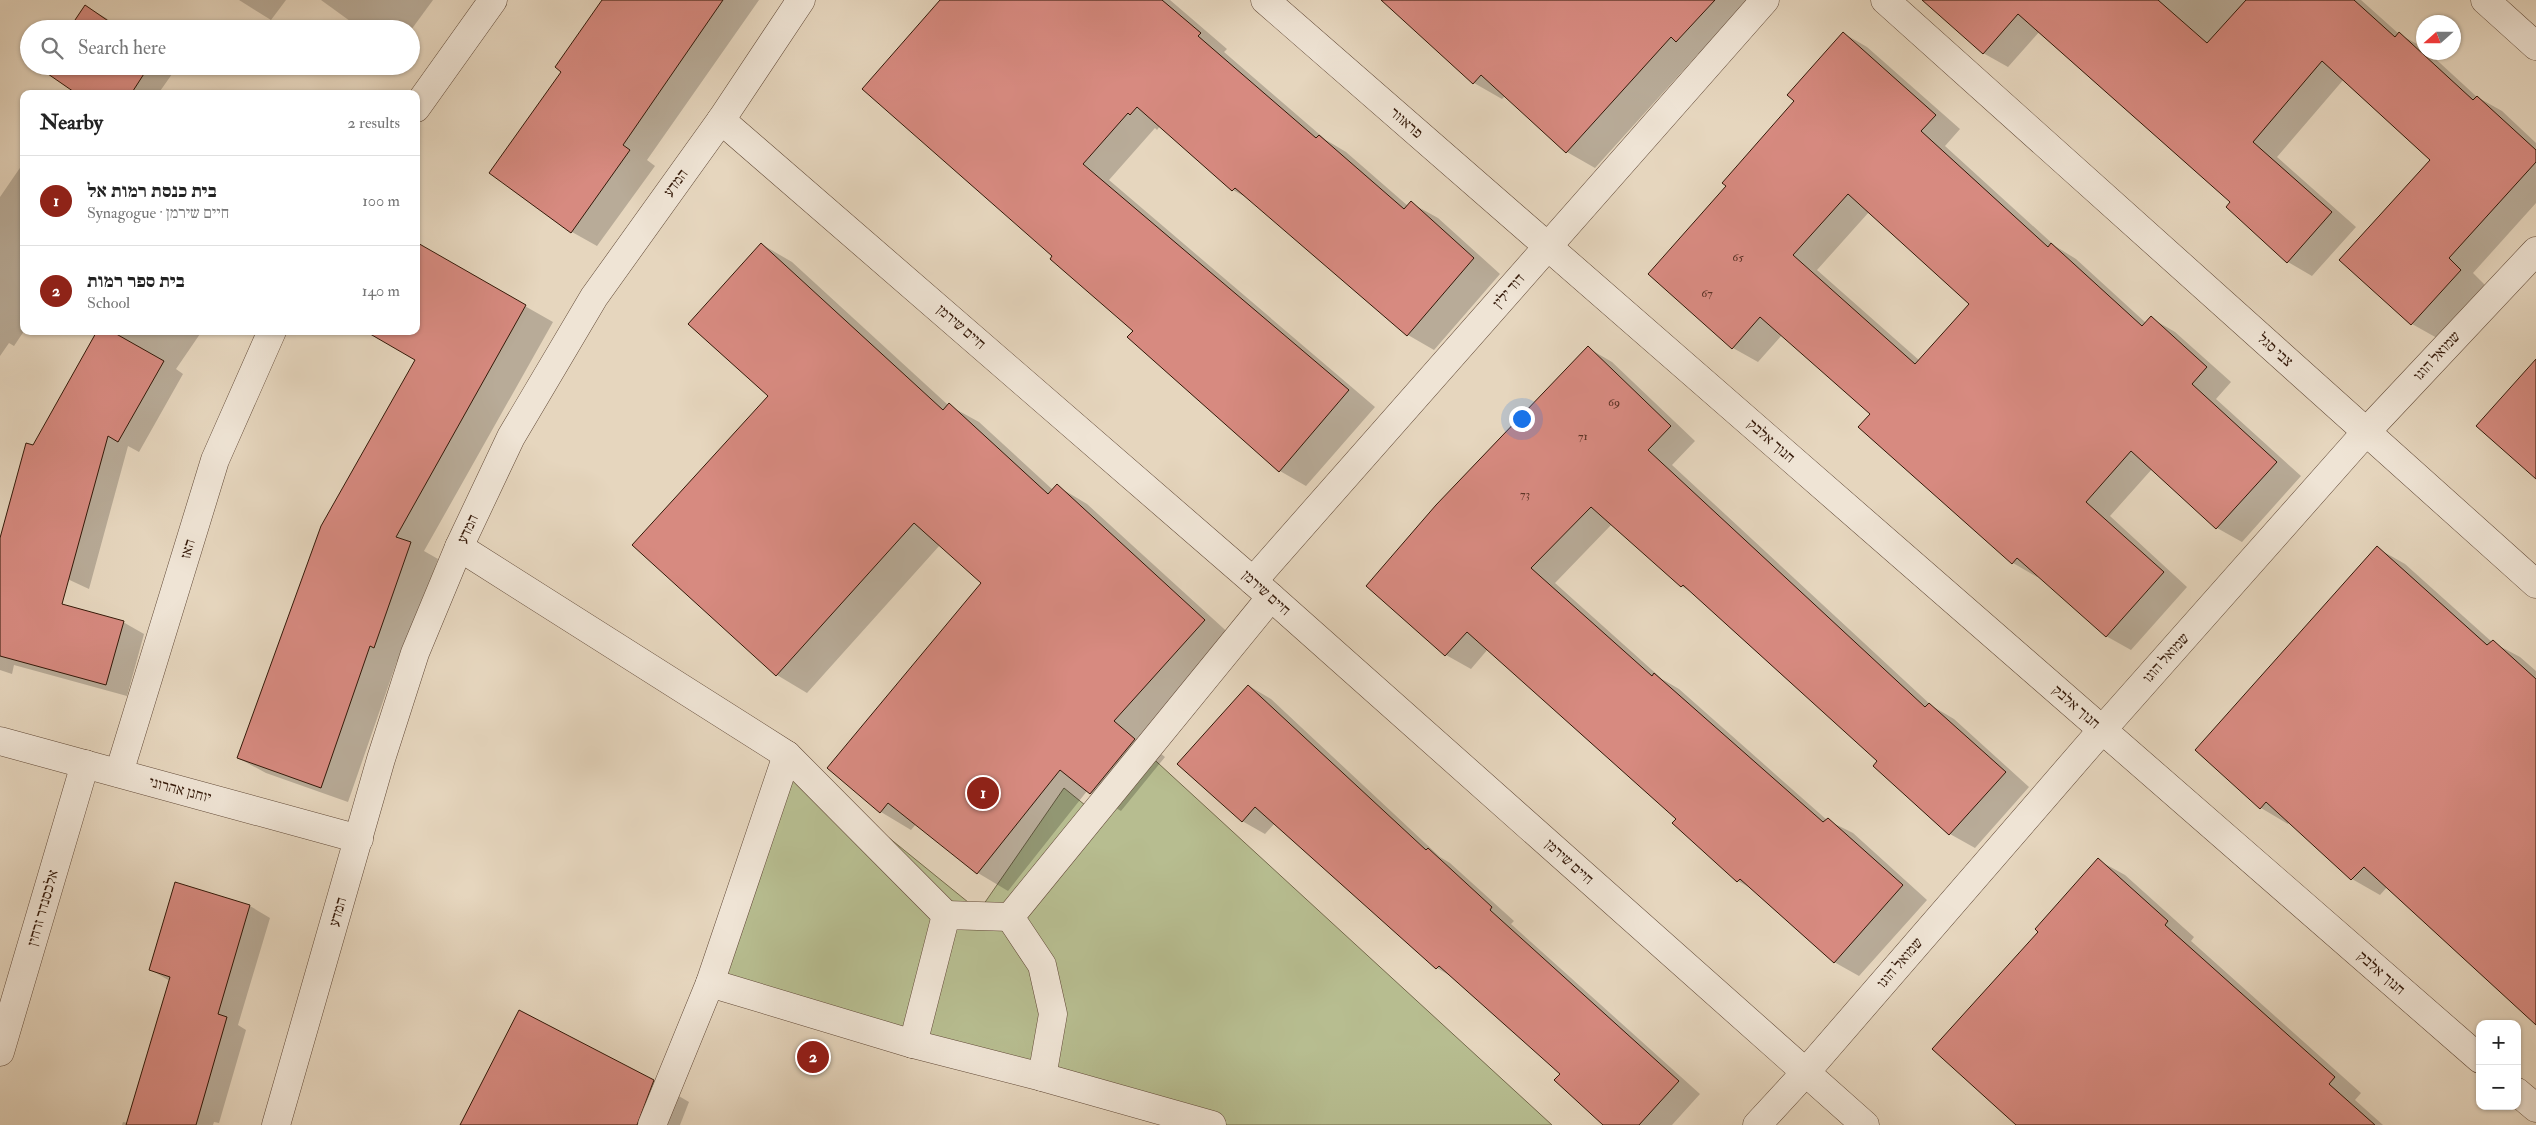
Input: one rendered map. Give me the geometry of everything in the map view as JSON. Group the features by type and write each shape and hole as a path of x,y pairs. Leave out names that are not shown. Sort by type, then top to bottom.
{"street":[{"path":"420,102 493,0"},
{"name":"המדע","path":"276,1125 381,759 415,653 459,547 512,437 594,297 721,120 801,0"},
{"name":"פראוור","path":"1265,0 1672,356"},
{"name":"דוד ילין","path":"1010,917 1262,589 1548,247 1765,0"},
{"name":"צבי סגל","path":"1885,0 2536,584"},
{"path":"2485,0 2536,46"},
{"name":"חיים שירמן","path":"721,120 1262,589 1865,1125"},
{"name":"שמואל הוגו","path":"1757,1125 1806,1073 2102,730 2366,432 2536,251"},
{"name":"האז","path":"119,773 215,460 270,335"},
{"name":"חנוך אלבק","path":"1672,356 2476,1056"},
{"path":"459,547 788,755 946,915 1010,917 1042,966 1053,1014 1042,1077"},
{"name":"יוחנן אהרוני","path":"0,741 359,839"},
{"path":"652,1125 710,983 788,755"},
{"name":"אלכסנדר זרחין","path":"0,1052 85,764"},
{"path":"913,1044 946,915"},
{"path":"710,983 913,1044 1042,1077 1212,1125"},
{"path":"2521,1095 2536,1108"}],"green space":[{"path":"1146,752 1552,1125 1169,1125 712,991 787,755 979,911 1064,788 1096,814"}],"building":[{"path":"602,0 723,0 623,145 630,150 571,233 489,173 561,72 555,67"},
{"path":"940,0 1162,0 1201,33 1198,36 1316,138 1319,135 1404,209 1411,201 1474,258 1407,336 1235,188 1232,191 1137,107 1130,115 1128,113 1083,164 1349,390 1279,472 1127,337 1133,331 1050,259 1052,256 862,89"},
{"path":"1381,0 1715,0 1676,42 1671,37 1566,153 1481,75 1473,84"},
{"path":"1922,0 2158,0 2207,43 2246,0 2354,0 2395,37 2399,32 2416,48 2416,60 2429,60 2473,100 2477,96 2536,150 2536,162 2449,258 2461,270 2411,325 2339,260 2430,160 2322,61 2253,142 2332,212 2287,263 2226,207 2230,202 2018,14 1983,54"},
{"path":"85,5 107,20 75,20"},
{"path":"1843,32 1936,115 1921,131 2048,247 2051,243 2142,326 2151,316 2207,367 2192,384 2277,462 2216,529 2131,451 2086,502 2164,572 2106,637 2017,558 2012,564 1858,427 1870,414 1760,317 1732,349 1648,274 1726,186 1722,183 1794,101 1787,95","holes":["1848,194 1969,304 1915,364 1793,255"]},
{"path":"49,75 143,75 134,90 71,90"},
{"path":"761,243 943,410 949,403 1048,494 1057,484 1205,620 1114,721 1135,739 1090,794 1060,770 977,874 888,803 880,813 827,768 981,583 914,523 776,676 632,545 768,396 688,324"},
{"path":"420,244 526,305 396,537 411,542 374,648 370,646 321,788 237,758 321,526 415,360 372,335 420,335"},
{"path":"95,335 118,335 164,361 118,442 108,436 62,604 124,621 106,685 0,656 0,538 26,443 33,445"},
{"path":"1588,346 1671,426 1648,450 1925,707 1929,703 2006,772 1949,835 1873,766 1877,761 1683,585 1681,587 1591,507 1531,568 1652,676 1654,673 1823,822 1828,818 1903,885 1834,963 1740,879 1737,882 1672,823 1676,819 1467,632 1445,656 1366,586 1436,505"},
{"path":"2536,359 2536,479 2476,426"},
{"path":"2377,546 2487,645 2493,640 2536,679 2536,1025 2364,867 2351,880 2266,802 2260,809 2195,750"},
{"path":"1248,685 1426,850 1428,848 1492,907 1490,910 1679,1081 1639,1125 1603,1125 1554,1080 1560,1074 1439,966 1436,969 1255,807 1242,822 1177,764"},
{"path":"2098,858 2168,921 2165,925 2335,1077 2329,1084 2375,1125 2016,1125 1932,1049 2038,932 2035,929"},
{"path":"175,882 250,905 218,1014 227,1017 196,1125 126,1125 170,977 149,970"},
{"path":"519,1010 654,1080 637,1125 460,1125"}],"place":[{"name":"בית כנסת רמות אל","path":"983,793"},
{"name":"בית ספר רמות","path":"813,1057"}]}
